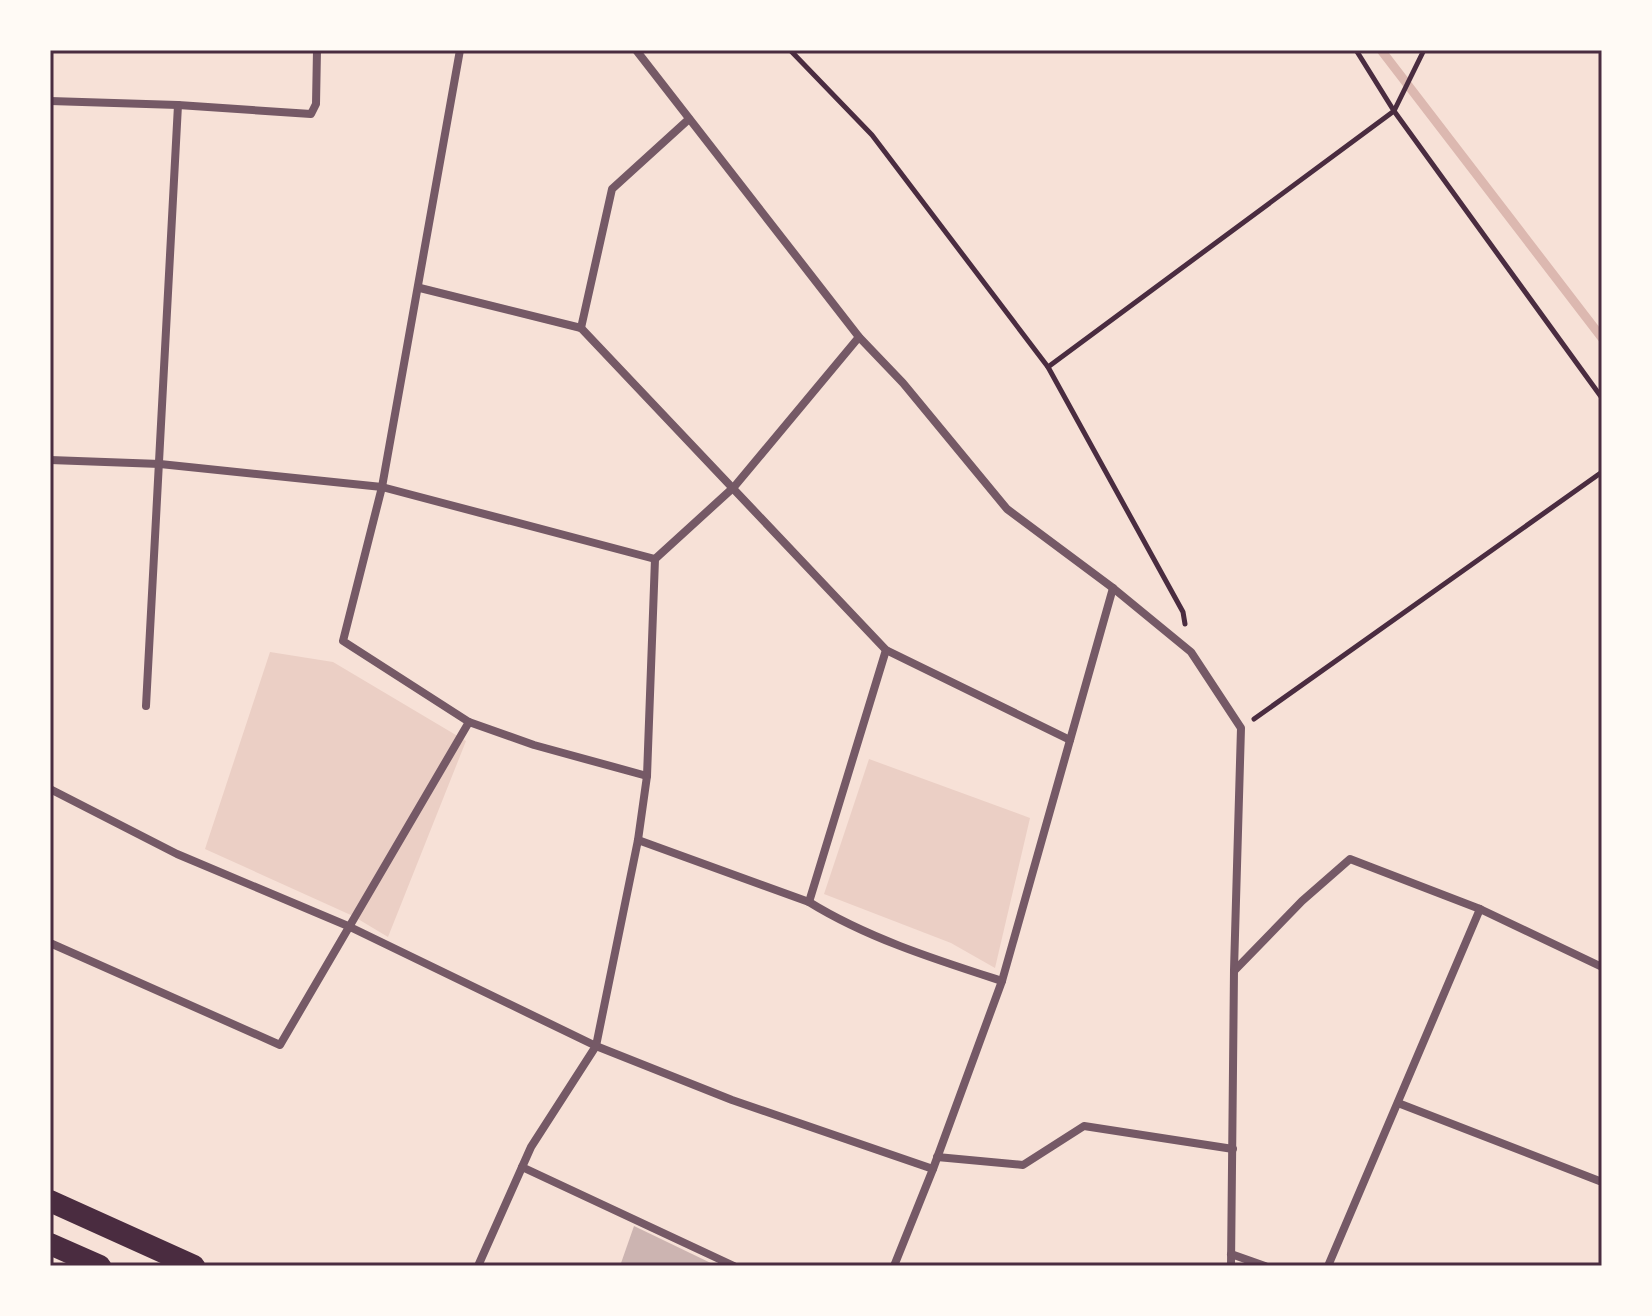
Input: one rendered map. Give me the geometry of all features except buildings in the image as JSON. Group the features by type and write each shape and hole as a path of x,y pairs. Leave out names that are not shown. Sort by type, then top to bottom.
{"highway":[{"path":"50,1201 194,1266"},
{"path":"50,1244 100,1266"}],"street":[{"path":"50,101 311,114 316,104 317,50"},
{"path":"460,50 420,288 382,487 343,641 469,722 534,745 647,776"},
{"path":"636,50 859,337 903,383 1007,509 1113,588 1191,652 1241,728 1234,970 1231,1266"},
{"path":"146,706 178,105"},
{"path":"581,328 612,189 689,119"},
{"path":"420,288 581,328 886,650 1070,740"},
{"path":"478,1266 531,1147 596,1046 638,840 647,776 655,559 734,487 859,337"},
{"path":"50,460 160,464 382,487 655,559"},
{"path":"894,1266 1002,981 1113,588"},
{"path":"809,902 886,650"},
{"path":"50,943 280,1045 469,722"},
{"path":"50,789 177,854 348,926 596,1046 732,1100 933,1169"},
{"path":"638,840 809,902 833,917 862,929 948,964 1002,981"},
{"path":"1234,970 1302,901 1350,859 1480,909 1602,967"},
{"path":"1328,1266 1480,909"},
{"path":"1398,1103 1602,1182"},
{"path":"937,1157 1023,1165 1084,1126 1233,1149"},
{"path":"522,1167 734,1266"},
{"path":"1231,1254 1265,1266"}],"path":[{"path":"790,50 872,135 1048,367 1183,612 1191,652"},
{"path":"1356,50 1394,111 1602,398"},
{"path":"1048,367 1394,111 1424,50"},
{"path":"1241,728 1602,472"}],"shaded area":[{"path":"270,652 333,662 466,741 388,937 353,916 205,849"},
{"path":"869,759 1030,818 995,968 951,943 824,894"}],"waterway":[{"path":"1381,50 1602,338"}]}
